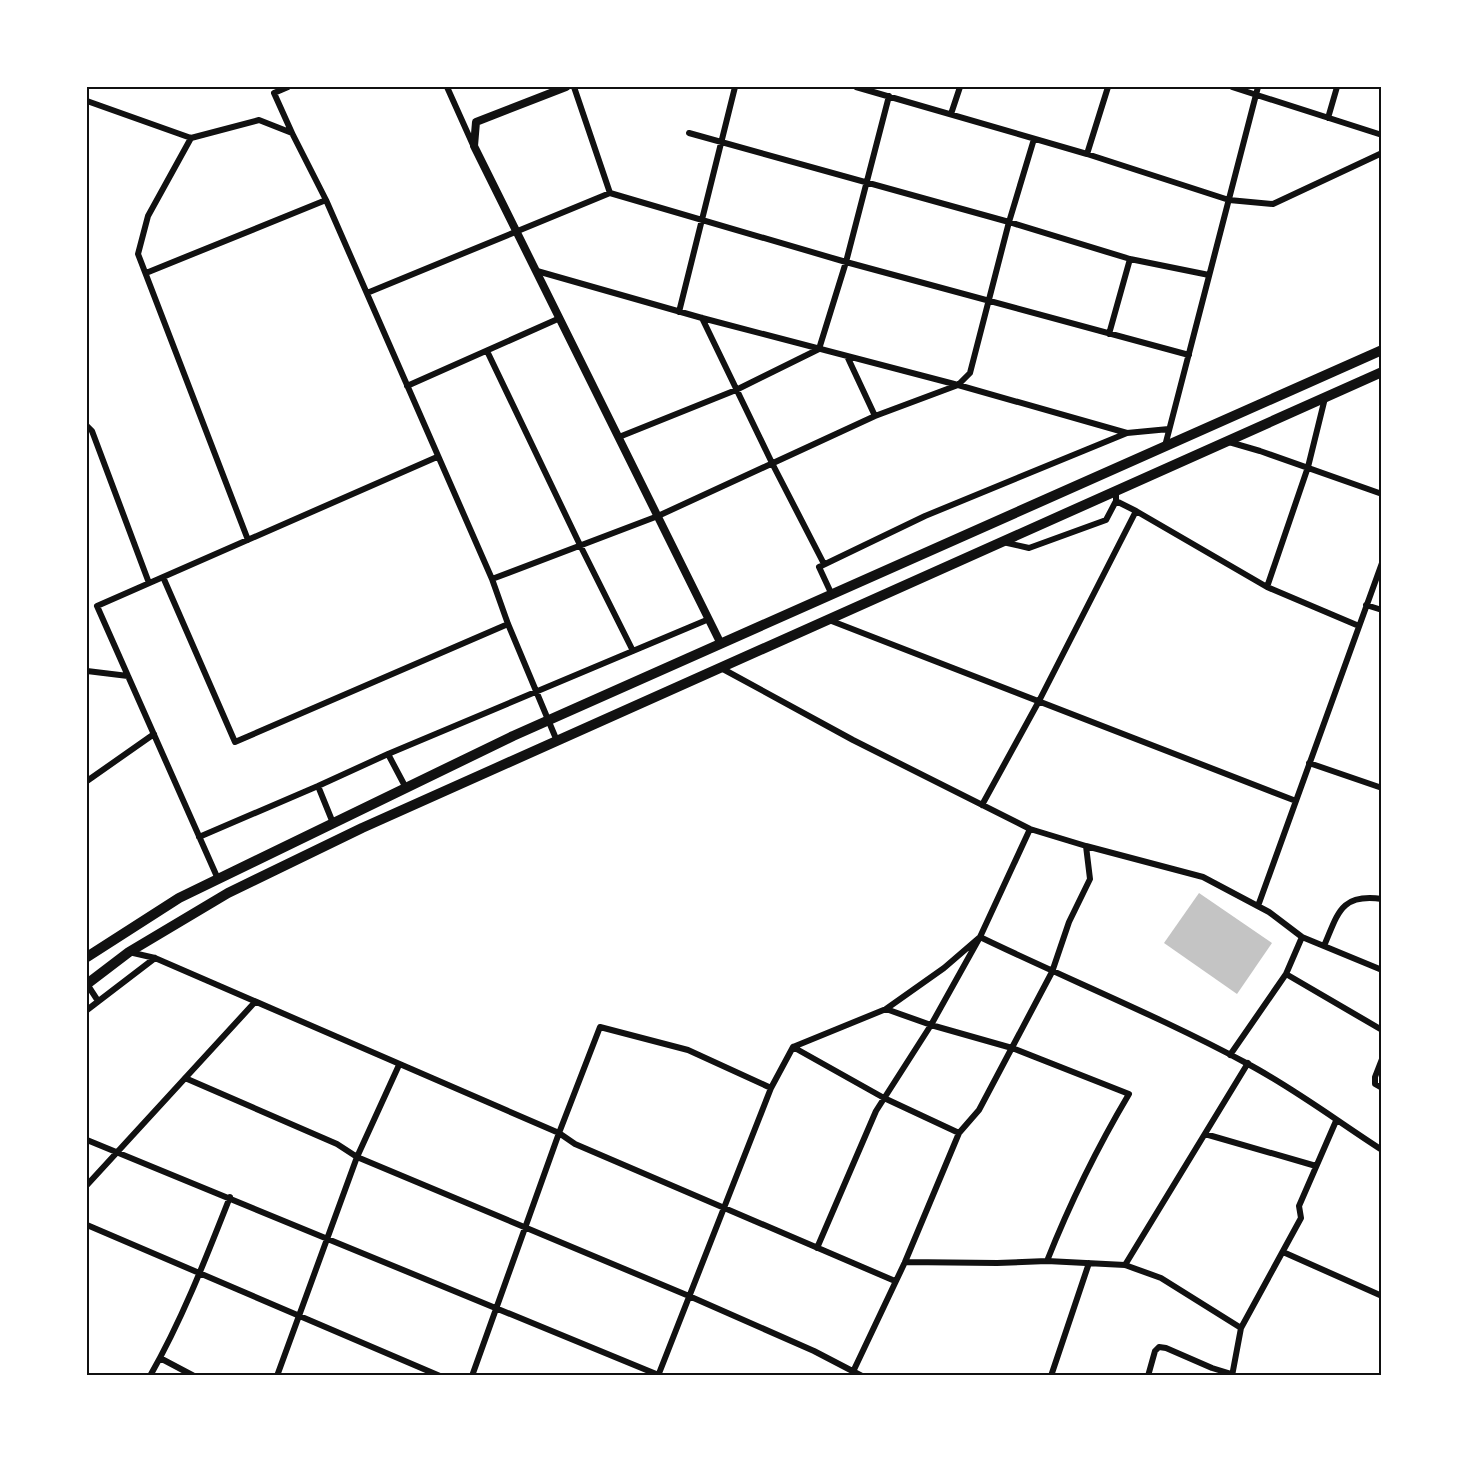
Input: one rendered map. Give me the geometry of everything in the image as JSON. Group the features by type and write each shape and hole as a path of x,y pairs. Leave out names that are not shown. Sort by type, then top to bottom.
{"main road":[{"path":"87,957 179,898 548,721 1382,350"},
{"path":"87,984 129,952 249,883 363,828 828,619 1003,542 1116,496 1226,441 1382,372"}],"street":[{"path":"288,87 274,93 326,200 492,579 508,624 557,741"},
{"path":"447,87 474,146 721,644"},
{"path":"474,146 476,122 566,87"},
{"path":"574,87 610,193"},
{"path":"679,312 735,87"},
{"path":"856,87 1087,154 1229,200 1273,204 1382,153"},
{"path":"951,114 960,87"},
{"path":"1087,154 1108,87"},
{"path":"1232,87 1382,135"},
{"path":"1165,447 1258,87"},
{"path":"1328,118 1337,87"},
{"path":"619,438 736,390 819,349 846,261 889,96"},
{"path":"87,101 191,138 259,120 292,133"},
{"path":"689,133 1009,222 1130,259 1209,275"},
{"path":"191,138 148,216 138,254 248,540"},
{"path":"492,579 658,516 773,465 875,416 958,385 970,373 1009,222 1034,139"},
{"path":"367,293 610,193 988,301 1189,355"},
{"path":"146,273 326,200"},
{"path":"1109,334 1130,259"},
{"path":"537,271 679,312 958,385 1128,433"},
{"path":"407,386 560,318"},
{"path":"702,318 824,564"},
{"path":"487,351 633,651"},
{"path":"846,356 875,416"},
{"path":"1268,587 1308,467 1325,398"},
{"path":"87,426 92,431 149,583"},
{"path":"832,595 819,567 824,564 925,516 1128,433 1169,429"},
{"path":"1226,441 1382,494"},
{"path":"218,879 97,606 437,457"},
{"path":"1003,542 1029,548 1106,520 1116,496 1136,511 1268,587 1359,626"},
{"path":"982,805 1039,701 1136,511"},
{"path":"1258,906 1382,563"},
{"path":"163,577 235,742 508,624"},
{"path":"1366,606 1382,610"},
{"path":"199,837 388,754 709,619"},
{"path":"828,619 1296,801"},
{"path":"721,668 853,740 1030,829 1203,877 1269,912 1302,937 1382,969"},
{"path":"87,671 128,676"},
{"path":"87,781 154,734"},
{"path":"388,754 406,788"},
{"path":"1310,763 1382,789"},
{"path":"318,786 333,824"},
{"path":"817,1248 876,1111 932,1025 980,938 1030,829"},
{"path":"852,1374 905,1262 959,1133 979,1110 1052,972 1069,922 1090,879 1086,846"},
{"path":"1324,946 1340,910 1353,899 1368,897 1382,899"},
{"path":"1230,1055 1286,974 1302,937"},
{"path":"980,938 1248,1063 1294,1089 1336,1121 1382,1150"},
{"path":"87,1140 230,1197 327,1240 659,1376 771,1088 793,1047 886,1009 944,968 980,938"},
{"path":"129,952 155,958 559,1133 575,1144 895,1281"},
{"path":"87,1010 155,958"},
{"path":"1286,974 1382,1030"},
{"path":"87,984 98,1001"},
{"path":"87,1185 255,1002"},
{"path":"886,1009 1012,1048 1129,1094 1080,1183 1047,1261"},
{"path":"472,1376 559,1133 600,1027 688,1050 771,1088"},
{"path":"793,1047 884,1098 959,1133"},
{"path":"1382,1059 1375,1077 1376,1084 1382,1088"},
{"path":"1125,1265 1248,1063"},
{"path":"277,1376 357,1157 399,1065"},
{"path":"185,1078 337,1144 357,1157 525,1226 814,1351 852,1374 862,1376"},
{"path":"1148,1376 1155,1351 1159,1347 1234,1375 1241,1328 1301,1218 1299,1206 1336,1121"},
{"path":"1205,1134 1316,1166"},
{"path":"150,1376 200,1273 230,1197"},
{"path":"87,1225 440,1376"},
{"path":"1283,1252 1382,1296"},
{"path":"905,1262 1047,1261 1125,1265 1161,1278 1241,1328"},
{"path":"1051,1376 1089,1263"},
{"path":"160,1358 194,1376"}],"building":[{"path":"1199,893 1272,943 1237,994 1164,943"}]}
